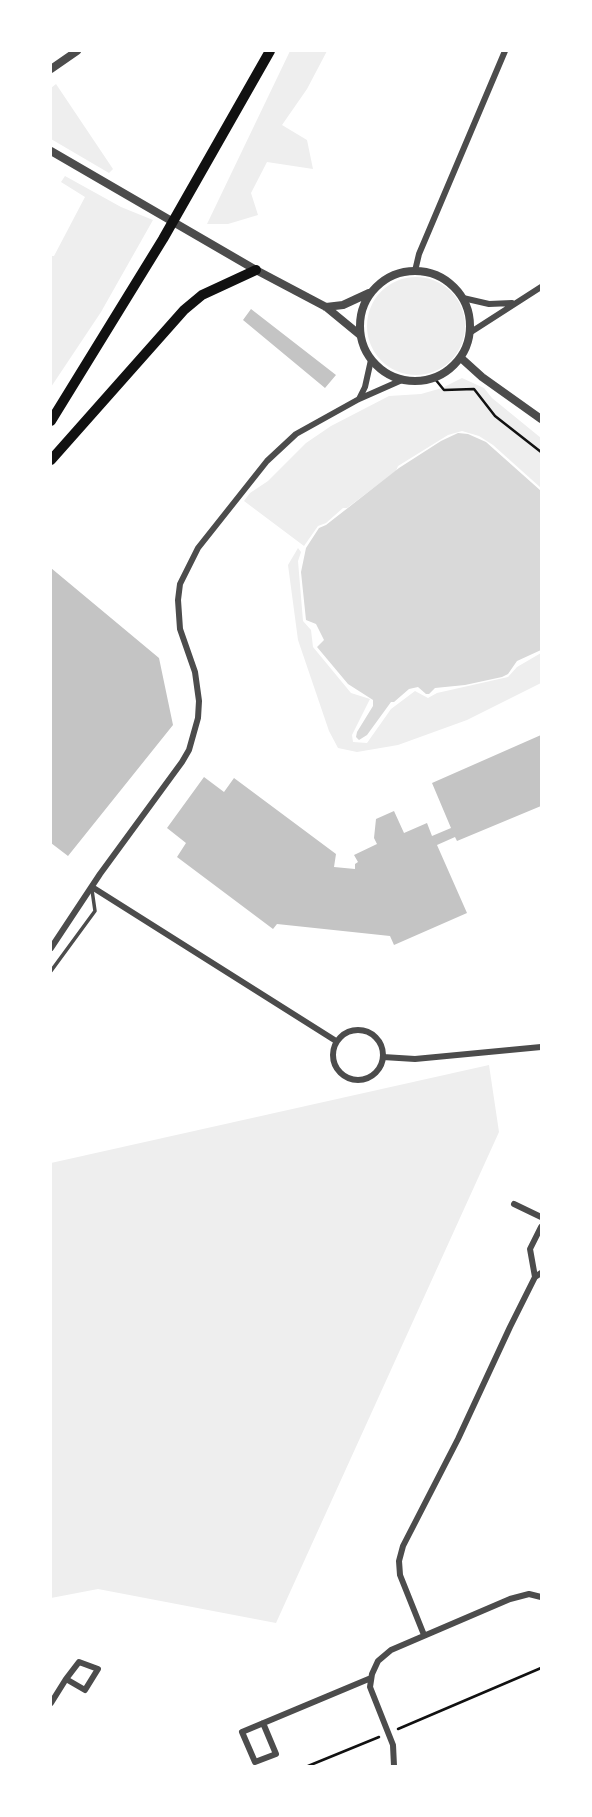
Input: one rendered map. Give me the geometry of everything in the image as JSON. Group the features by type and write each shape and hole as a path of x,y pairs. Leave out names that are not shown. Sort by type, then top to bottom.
{"main road":[{"path":"51,421 163,239 270,51"},
{"path":"51,460 184,310 202,295 256,270"}],"street":[{"path":"51,69 77,51"},
{"path":"415,271 419,254 505,51"},
{"path":"51,151 256,270 326,307 360,335"},
{"path":"415,271 434,274 451,283 463,298 470,314 471,332 468,346 461,358 435,379 424,381 402,380 385,373 371,360 360,335 364,305 372,292 399,273 415,271"},
{"path":"471,332 541,286"},
{"path":"326,307 344,305 372,292"},
{"path":"463,298 489,304 514,303"},
{"path":"461,358 482,377 541,419"},
{"path":"359,399 365,387 371,360"},
{"path":"51,948 189,750 198,718 198,701 195,672 180,629 178,600 180,584 193,556 279,448 296,434 359,399 402,380"},
{"path":"92,887 336,1041"},
{"path":"361,1030 370,1033 378,1040 383,1057 381,1065 369,1078 356,1080 345,1077 336,1069 332,1060 336,1041 349,1031 361,1030"},
{"path":"383,1057 415,1059 541,1047"},
{"path":"514,1204 541,1217"},
{"path":"424,1635 400,1575 399,1561 403,1546 538,1275 530,1249 541,1227"},
{"path":"394,1766 393,1745 370,1687 378,1661 391,1650 519,1595 541,1596"},
{"path":"51,1703 66,1679 79,1662 98,1670 85,1690 66,1679"},
{"path":"264,1723 276,1754 255,1762 242,1732 371,1678"}],"lane":[{"path":"51,971 95,911 92,887"}],"path":[{"path":"435,379 444,390 474,389 495,416 541,452"},
{"path":"308,1766 541,1668"}],"shaded area":[{"path":"290,51 327,51 307,89 282,125 307,140 313,169 267,162 251,193 258,215 228,224 207,224"},
{"path":"56,84 113,169 109,173 51,139 51,88"},
{"path":"65,176 121,207 153,220 101,312 51,387 51,256 54,256 85,197 61,182"},
{"path":"416,277 435,281 451,291 461,307 465,326 461,345 451,361 435,371 416,375 397,371 381,361 371,345 367,326 371,307 381,291 397,281"},
{"path":"462,378 484,388 492,398 541,438 541,488 493,445 479,436 462,431 448,435 398,466 396,471 347,508 343,508 326,523 318,526 304,546 244,501 306,443 331,426 389,396 421,394"},
{"path":"458,433 468,434 486,442 541,491 541,650 517,661 508,674 502,677 435,688 429,694 418,687 409,689 391,702 367,735 359,740 356,737 357,732 373,706 373,700 348,684 317,647 324,640 316,624 306,620 301,572 306,548 319,528 399,468"},
{"path":"298,548 301,552 298,561 303,621 311,630 313,647 351,693 370,699 352,735 353,742 367,743 391,709 415,691 428,698 437,693 508,677 517,667 541,653 541,683 467,720 398,745 357,752 338,748 329,731 298,640 288,565"},
{"path":"489,1065 499,1132 276,1623 98,1589 51,1598 51,1163"}],"building":[{"path":"251,309 336,375 325,388 243,320"},
{"path":"51,568 159,658 173,725 68,856 51,843"},
{"path":"541,735 541,806 457,841 455,837 437,845 467,913 394,945 390,936 277,924 273,929 177,857 186,843 167,828 204,777 224,792 234,778 336,854 334,867 355,869 358,862 354,855 377,844 374,838 376,819 394,811 404,833 427,823 432,836 451,828 432,783"}]}
